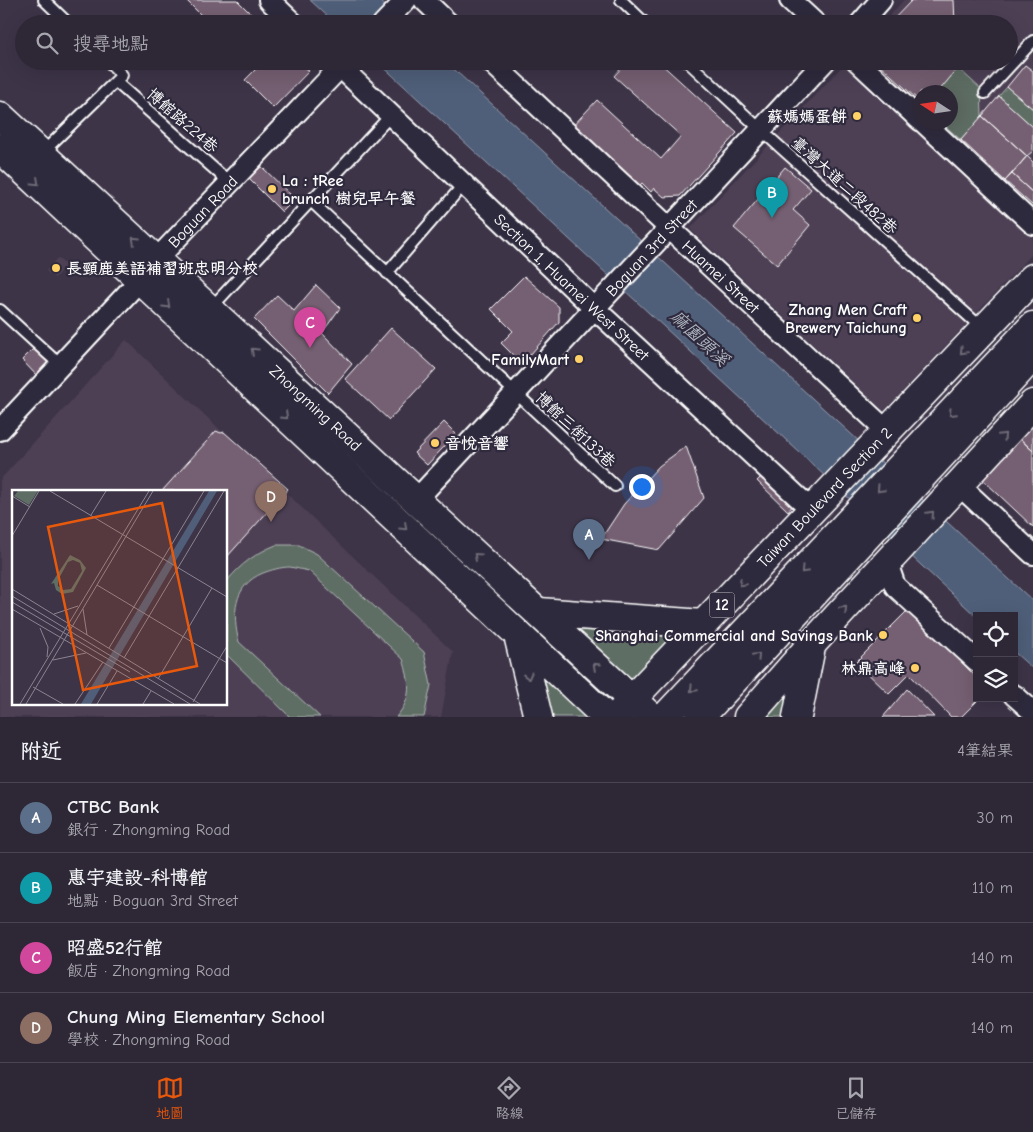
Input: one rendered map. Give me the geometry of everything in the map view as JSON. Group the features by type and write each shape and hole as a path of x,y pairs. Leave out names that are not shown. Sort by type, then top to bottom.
{"main road":[{"name":"Zhongming Road","path":"0,116 41,154 148,270 518,634 606,717"},
{"name":"Zhongming Road","path":"0,148 148,270 210,309 539,612 633,711"},
{"name":"Taiwan Boulevard Section 2","path":"633,711 703,624 1033,278"},
{"name":"12","path":"700,717 863,542 924,458 1033,326"},
{"name":"12","path":"665,717 837,535 924,458 1033,356"},
{"path":"748,717 811,645 1033,404"},
{"path":"539,612 703,624"},
{"path":"518,634 538,717"},
{"path":"797,717 811,645"}],"street":[{"path":"268,0 284,15"},
{"path":"394,15 411,0 435,15"},
{"path":"790,0 806,15"},
{"path":"868,15 881,0"},
{"name":"Boguan Road","path":"0,430 333,70"},
{"name":"Section 1, Huamei West Street","path":"347,70 391,115 598,305 812,510"},
{"name":"Huamei Street","path":"499,70 665,232 887,431"},
{"name":"Boguan 3rd Street","path":"416,500 817,70"},
{"path":"867,70 913,113"},
{"path":"932,130 1033,224"},
{"path":"959,485 1033,554"},
{"path":"887,563 895,586 973,657"},
{"path":"1018,699 1033,712"}],"lane":[{"path":"44,0 60,15"},
{"path":"620,0 636,15"},
{"path":"1018,58 1033,41"},
{"path":"41,154 116,82 122,75 117,70"},
{"name":"臺灣大道二段482巷","path":"697,70 984,330"},
{"path":"986,93 1007,70"},
{"name":"博館路224巷","path":"116,82 229,182"},
{"path":"210,309 391,115"},
{"path":"387,273 464,184"},
{"name":"博館三街133巷","path":"311,201 615,486"},
{"path":"0,310 60,365"}],"shaded area":[{"path":"904,0 1033,0 1033,253 884,411 690,229 839,70 1018,70 1018,15 890,15"},
{"name":"長頸鹿美語補習班忠明分校","path":"57,258 66,265 55,278 46,271"},
{"path":"126,340 453,652 441,717 0,717 0,480"}],"green space":[{"path":"956,70 960,70 981,89 982,116 961,140 950,130 958,130 958,85 944,85"},
{"path":"1007,87 1033,109 1033,127 999,96"},
{"path":"276,545 299,545 317,554 424,652 431,685 424,717 396,717 408,696 408,682 403,659 309,571 290,567 276,569 253,578 240,593 237,602 236,622 239,642 320,717 290,717 228,656 228,580 238,569 262,552"},
{"path":"554,619 693,629 631,687"},
{"path":"522,649 594,717 527,717"},
{"path":"802,662 790,717 755,717"}],"water":[{"path":"310,0 379,0 395,15 326,15"},
{"name":"麻園頭溪","path":"387,70 455,70 1033,601 1033,669 1018,656 1018,612 973,613"}],"building":[{"path":"186,0 237,0 252,15 201,15"},
{"path":"912,0 954,0 955,15 898,15"},
{"path":"1025,65 1033,71 1033,109 1007,87"},
{"path":"255,70 309,71 273,108 245,80"},
{"path":"620,70 668,70 737,133 680,196 664,197 654,188 651,192 642,183 637,188 570,129 597,100 661,159 681,136 614,76"},
{"path":"886,70 956,70 944,85 913,85 913,95"},
{"path":"999,96 1033,127 1033,151 1027,156 982,116"},
{"path":"982,116 1027,156 1005,181 961,140"},
{"path":"1027,156 1033,162 1033,193 1012,174"},
{"name":"La : tRee brunch 樹兒早午餐","path":"261,166 295,199 282,212 249,179"},
{"path":"785,167 811,189 793,210 810,225 777,265 734,228"},
{"path":"1012,174 1033,193 1033,206 1005,181"},
{"path":"524,276 559,307 559,322 522,364 501,343 513,331 491,309"},
{"path":"316,285 340,308 322,333 352,364 328,393 254,319 277,295 294,311"},
{"path":"391,328 436,369 389,420 345,379"},
{"path":"34,348 50,364 38,377 22,360"},
{"path":"1033,417 1033,451 1016,435"},
{"name":"音悅音響","path":"444,422 456,434 427,465 414,453"},
{"path":"216,431 224,432 288,489 228,556 228,490 163,490"},
{"path":"1016,435 1033,451 1033,527 980,477"},
{"path":"686,446 704,498 659,550 601,539 624,504 659,466"},
{"path":"764,474 795,503 788,511 757,481"},
{"name":"林鼎高峰","path":"909,609 973,674 973,702 976,702 961,717 951,717 909,674 889,694 856,662"},
{"path":"907,689 934,717 883,717"}],"place":[{"name":"蘇媽媽蛋餅","path":"857,116"},
{"name":"La : tRee brunch 樹兒早午餐","path":"272,189"},
{"name":"惠宇建設-科博館","path":"772,218"},
{"name":"長頸鹿美語補習班忠明分校","path":"56,268"},
{"name":"Zhang Men Craft Brewery Taichung","path":"917,318"},
{"name":"昭盛52行館","path":"310,348"},
{"name":"FamilyMart","path":"579,359"},
{"name":"音悅音響","path":"435,443"},
{"name":"Chung Ming Elementary School","path":"271,522"},
{"name":"CTBC Bank","path":"589,560"},
{"name":"Shanghai Commercial and Savings Bank","path":"883,635"},
{"name":"林鼎高峰","path":"915,668"}]}
